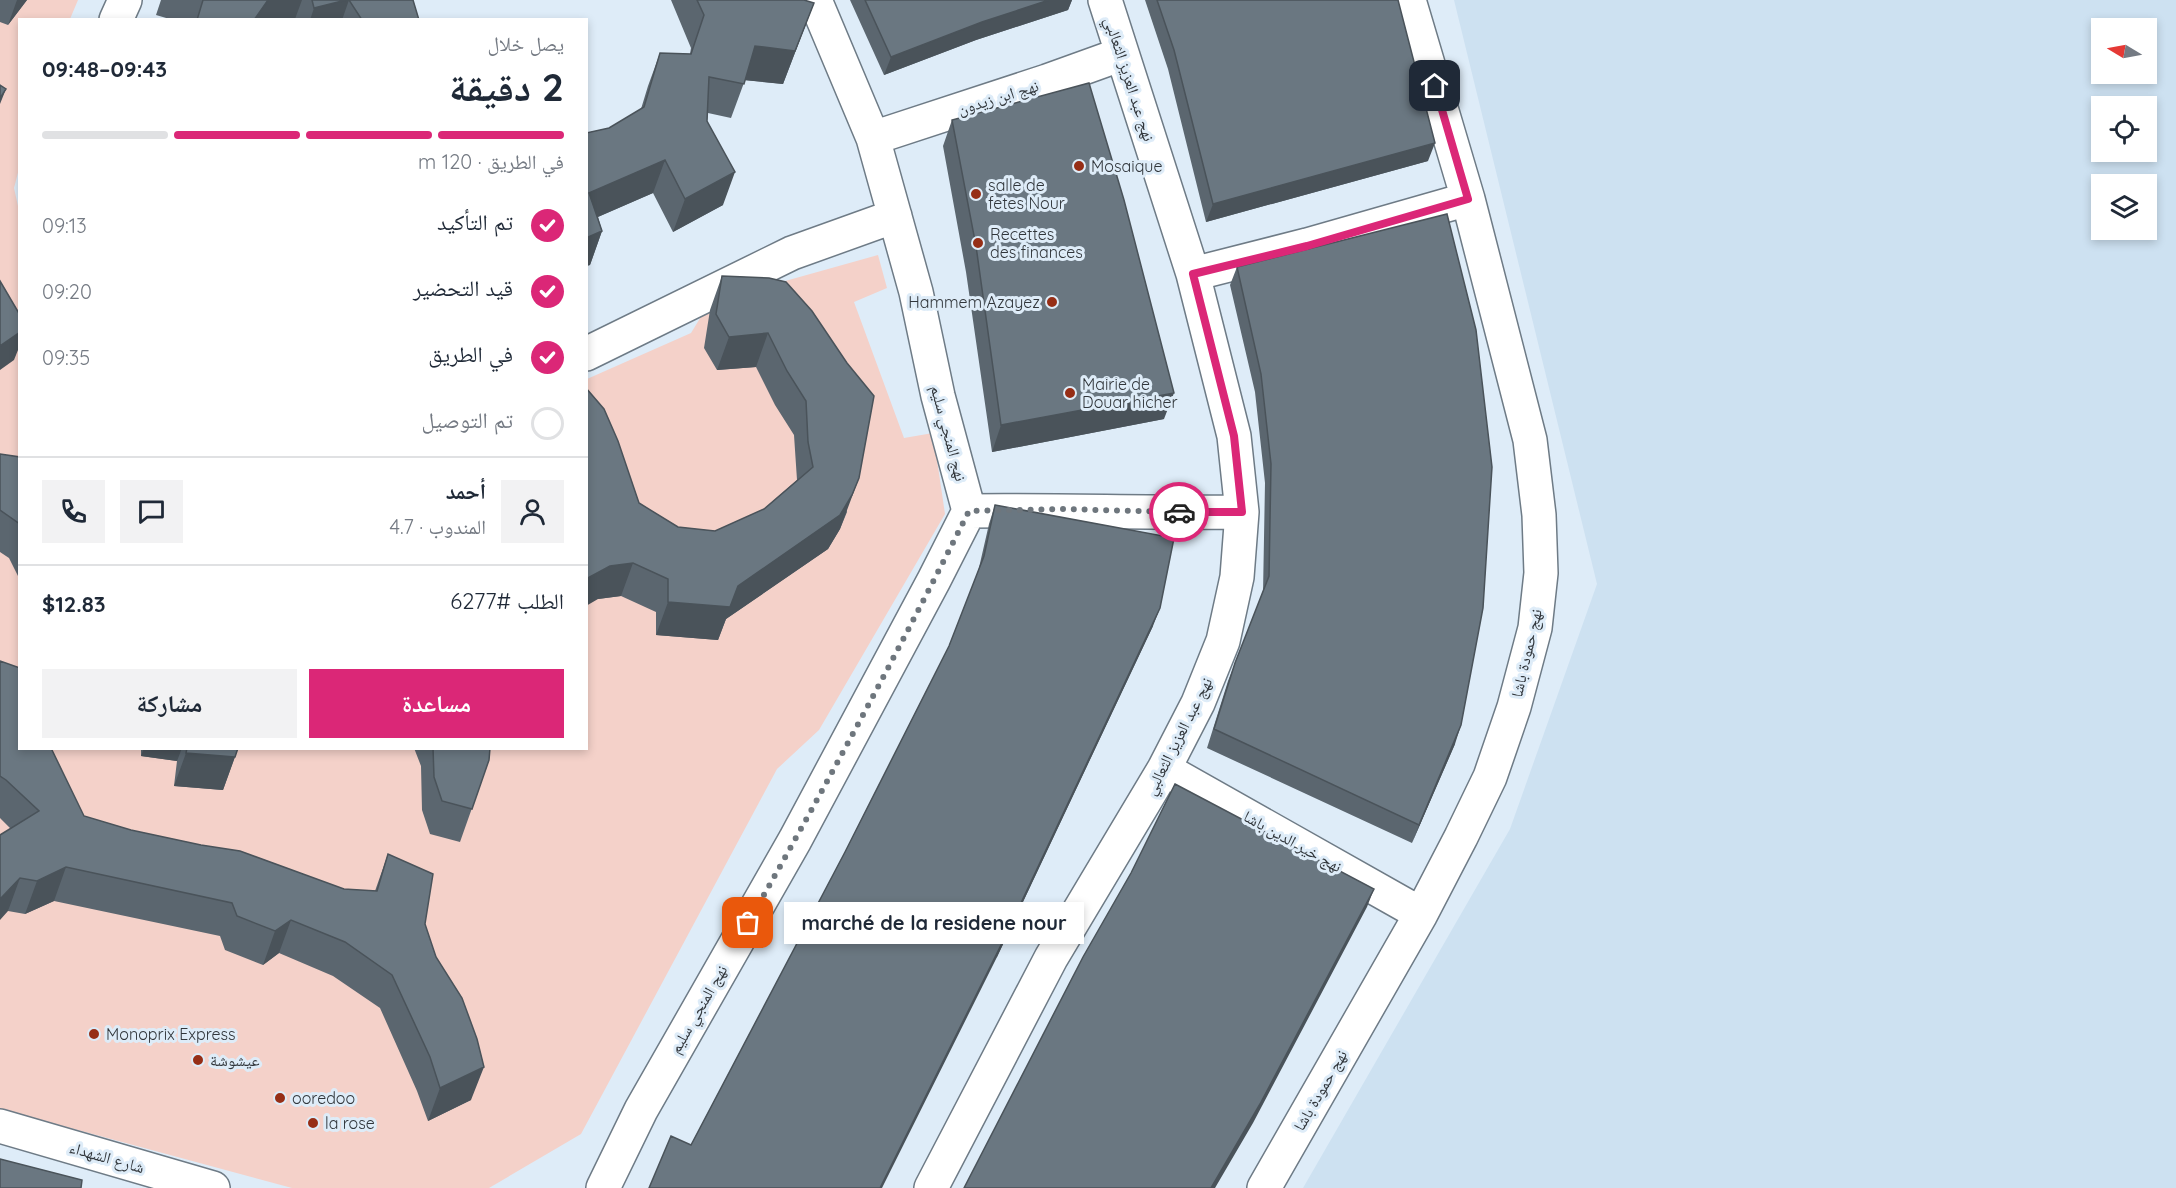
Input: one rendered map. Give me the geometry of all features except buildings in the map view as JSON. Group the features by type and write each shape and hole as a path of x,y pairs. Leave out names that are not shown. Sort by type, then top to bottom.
{"street":[{"path":"117,18 125,0"},
{"name":"نهج المنجي سليم","path":"603,1188 641,1110 801,830 969,511 938,396 916,292 873,138 815,0"},
{"name":"نهج عبد العزيز الثعالبي","path":"931,1188 1051,958 1164,769 1198,703 1223,641 1237,577 1242,512 1234,436 1193,274 1105,0"},
{"name":"نهج حمودة باشا","path":"1264,1188 1421,914 1490,777 1514,707 1535,628 1541,573 1539,515 1530,440 1468,199 1409,0"},
{"name":"نهج ابن زيدون","path":"873,138 1122,54"},
{"path":"1193,274 1307,246 1468,199"},
{"path":"588,353 792,253 895,216"},
{"path":"969,511 1060,509 1137,513 1242,512"},
{"name":"نهج خير الدين باشا","path":"1164,769 1421,914"},
{"name":"شارع الشهداء","path":"0,1126 213,1188"}],"shaded area":[{"path":"0,0 78,0 70,18 18,18 18,173 14,188 18,206 18,750 588,750 588,379 691,333 710,302 878,255 887,288 854,302 904,438 933,433 945,514 819,730 777,769 581,1134 489,1188 292,1188 0,1109"},
{"path":"1454,0 2176,0 2176,1188 1303,1188 1510,829 1597,584"}],"way so far":[{"path":"748,923 806,820 969,511 1060,509 1137,513 1179,512"}],"place":[{"name":"Mosaique","path":"1079,166"},
{"name":"salle de fetes Nour","path":"976,194"},
{"name":"Recettes des finances","path":"978,243"},
{"name":"Hammem Azayez","path":"1052,302"},
{"name":"Mairie de Douar hicher","path":"1070,393"},
{"name":"marché de la residene nour","path":"748,923"},
{"name":"Monoprix Express","path":"94,1034"},
{"name":"عيشوشة","path":"198,1060"},
{"name":"ooredoo","path":"280,1098"},
{"name":"la rose","path":"313,1123"}],"route":[{"path":"1179,512 1242,512 1234,436 1193,274 1307,246 1468,199 1435,86"}]}
